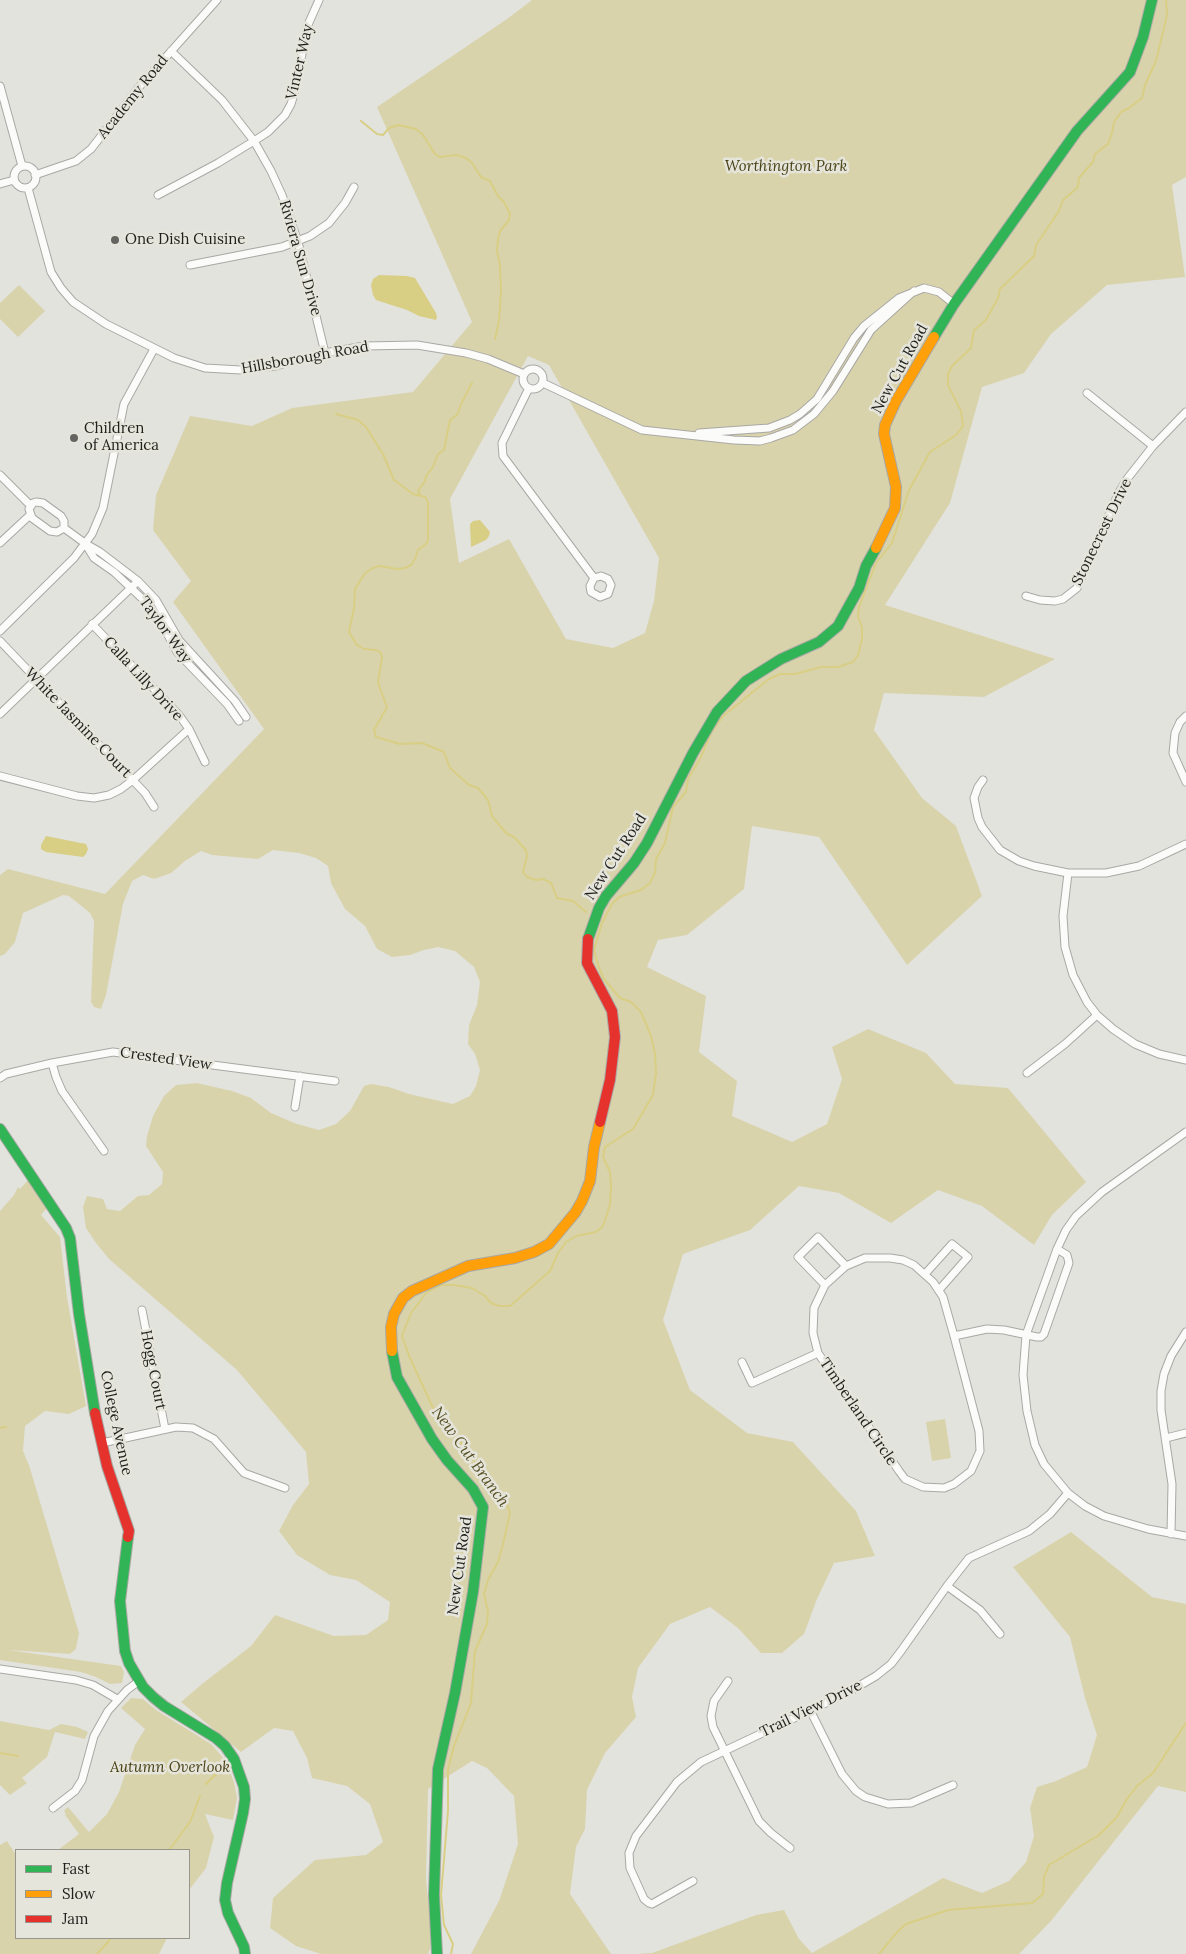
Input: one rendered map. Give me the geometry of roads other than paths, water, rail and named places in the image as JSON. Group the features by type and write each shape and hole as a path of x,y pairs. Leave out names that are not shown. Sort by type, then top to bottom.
{"street":[{"name":"Academy Road","path":"36,175 65,166 91,149 140,86 217,0"},
{"name":"Vinter Way","path":"158,195 218,163 254,141 277,123 291,104 307,27 318,0"},
{"name":"New Cut Road","path":"437,1954 434,1895 437,1776 455,1693 473,1592 483,1516 482,1507 473,1489 447,1460 432,1439 397,1377 391,1347 391,1327 394,1314 403,1298 412,1291 439,1278 468,1266 528,1254 549,1244 575,1213 582,1201 590,1181 594,1147 610,1080 615,1037 612,1011 588,962 587,940 599,908 606,896 634,863 647,842 697,745 717,712 746,681 781,659 819,642 828,635 838,626 848,610 859,588 866,566 895,508 896,487 884,434 885,425 896,401 954,304 1077,131 1130,72 1143,37 1152,0"},
{"name":"Riviera Sun Drive","path":"171,51 222,100 254,141 282,195 298,242 325,353"},
{"path":"0,86 22,166"},
{"path":"22,166 29,167 36,175 33,184 28,188 21,187 14,180 14,173 22,166"},
{"path":"0,184 14,180"},
{"path":"190,265 282,247 298,242 329,223 354,187"},
{"name":"Hillsborough Road","path":"28,188 51,272 73,302 83,310 154,349 189,364 224,370 261,368 364,346 416,346 466,353 488,359 524,374 529,369 537,369 543,374 543,383 642,430 760,441 801,425 824,404 871,330 914,291"},
{"path":"914,291 924,288 932,289 947,297 954,304"},
{"name":"Hillsborough Road","path":"679,434 769,428 800,414 817,399 854,338 864,326 899,298 914,291"},
{"path":"0,631 74,558 92,534 103,508 124,404 154,349"},
{"path":"524,374 523,381 528,388 536,389 543,383"},
{"path":"528,388 502,443 503,456 594,578"},
{"path":"1087,392 1153,446"},
{"name":"Stonecrest Drive","path":"1026,596 1040,600 1055,601 1063,599 1077,588 1118,492 1138,463 1186,412"},
{"path":"0,475 30,505"},
{"path":"30,505 39,502 49,508 63,518 64,528 86,544"},
{"path":"30,505 30,515 50,531 57,532 64,528"},
{"path":"0,544 30,515"},
{"name":"Taylor Way","path":"86,544 100,552 138,581 156,600 179,640 234,700 243,719 178,652 159,618 149,605 131,587 94,558 86,544"},
{"path":"0,714 138,581"},
{"name":"Calla Lilly Drive","path":"92,624 179,714 189,729 205,762"},
{"name":"White Jasmine Court","path":"0,641 145,793 154,807"},
{"path":"1186,716 1180,722 1175,733 1173,753 1186,782"},
{"path":"0,776 77,796 94,798 109,795 121,789 132,780 189,729"},
{"path":"983,780 976,793 975,807 982,827 990,839 1000,850 1019,861 1050,871 1087,874 1122,870 1160,857 1186,844"},
{"path":"1068,873 1063,916 1065,947 1068,963 1079,989 1097,1015 1112,1029 1135,1044 1159,1054 1186,1060"},
{"path":"1027,1073 1065,1044 1097,1015"},
{"name":"Crested View","path":"0,1078 6,1074 52,1063 113,1052 335,1081"},
{"path":"52,1063 62,1091 104,1152"},
{"path":"295,1107 300,1076"},
{"name":"College Avenue","path":"0,1129 47,1198 66,1228 70,1238 79,1314 102,1443 112,1482 129,1531 121,1583 121,1622 129,1663 143,1687 164,1706 216,1738 225,1746 234,1760 244,1787 245,1799 226,1882 225,1900 228,1913 244,1947 245,1954"},
{"path":"1186,1132 1088,1204 1076,1216 1056,1249 1026,1335 1023,1375 1030,1428 1044,1464 1068,1493 1084,1506 1104,1516 1126,1524 1186,1536"},
{"path":"825,1285 798,1257 818,1237 846,1266"},
{"path":"925,1274 952,1244 968,1257 939,1290"},
{"path":"954,1336 987,1329 1004,1330 1037,1337 1044,1334 1069,1263 1067,1255 1056,1249"},
{"name":"Timberland Circle","path":"865,1258 903,1260 925,1274 939,1290 954,1336 980,1441 977,1461 971,1470 954,1484 944,1488 923,1487 906,1479 818,1353 812,1333 814,1308 825,1285 846,1266 865,1258"},
{"name":"Hogg Court","path":"145,1314 164,1430"},
{"path":"1171,1534 1172,1484 1161,1410 1161,1391 1164,1374 1171,1356 1186,1332"},
{"path":"742,1362 752,1383 818,1353"},
{"path":"102,1443 185,1426 199,1430 214,1439 244,1473 285,1488"},
{"path":"1166,1438 1186,1433"},
{"name":"Trail View Drive","path":"693,1881 652,1904 644,1899 630,1868 629,1853 636,1836 677,1782 702,1762 863,1684 891,1664 969,1558 1029,1531 1050,1514 1068,1493"},
{"path":"947,1586 980,1610 1000,1634"},
{"path":"0,1669 76,1680 93,1686 117,1699"},
{"path":"53,1808 75,1792 82,1780 94,1736 108,1711 117,1699 139,1682"},
{"path":"728,1682 717,1694 711,1716 713,1727 758,1821 790,1848"},
{"path":"810,1710 842,1774 856,1791 865,1797 888,1804 912,1803 953,1784"}],"waterway":[{"name":"New Cut Branch","path":"451,1954 453,1944 444,1925 441,1895 448,1811 448,1769 454,1746 471,1703 475,1651 487,1624 488,1611 484,1594 488,1580 498,1562 510,1513 506,1501 480,1475 472,1456 434,1410 402,1336 411,1313 427,1292 441,1285 472,1288 485,1296 491,1303 499,1306 510,1306 550,1271 558,1253 566,1242 576,1236 596,1232 603,1226 610,1205 611,1186 610,1172 603,1157 605,1147 633,1129 653,1095 656,1073 655,1054 651,1036 641,1012 631,1002 620,998 604,979 599,968 594,950 602,923 612,904 619,897 641,890 650,883 655,873 656,859 665,843 673,807 686,792 688,779 700,759 711,733 723,716 769,679 780,674 795,674 821,667 838,667 853,662 858,655 862,639 862,627 858,617 859,607 876,563 892,543 909,490 930,452 956,435 963,426 961,411 948,385 948,374 952,366 971,348 974,330 986,320 998,298 1000,289 1034,256 1036,245 1059,211 1063,200 1078,187 1079,178 1093,162 1095,154 1108,144 1114,122 1121,112 1142,98 1145,85 1156,61 1167,15 1166,0"},
{"path":"361,121 377,134 383,135 389,128 398,125 416,129 423,135 435,154 440,157 456,155 466,158 472,163 481,177 490,181 498,196 504,202 510,214 509,220 500,231 498,239 497,251 500,265 501,292 499,321 495,339"},
{"path":"420,495 418,491 433,467 438,454 444,450 450,420 457,415 472,383"},
{"path":"336,414 358,420 366,427 383,454 394,480 413,494 425,497 428,502 427,543 418,550 411,565 397,569 380,566 373,568 365,573 355,589 354,608 349,632 357,645 364,649 376,650 381,653 382,657 378,683 387,707 374,730 376,737 400,744 422,743 444,752 450,768 469,785 478,788 488,800 492,816 507,834 514,837 526,850 527,856 523,872 527,877 536,880 543,879 551,883 557,898 573,901 586,912"},
{"path":"0,1428 6,1427"},
{"path":"879,1954 906,1924 948,1910 1032,1903 1043,1894 1044,1877 1049,1865 1099,1835 1117,1817 1137,1786 1153,1773 1186,1723"},
{"path":"0,1753 18,1756"},
{"path":"206,1784 215,1775 227,1769"},
{"path":"170,1849 190,1822 200,1796"},
{"path":"97,1954 110,1939"}],"place":[{"name":"One Dish Cuisine","path":"115,240"},
{"name":"Children of America","path":"74,438"}],"park label":[{"name":"Worthington Park","path":"786,167"},
{"name":"Autumn Overlook","path":"170,1768"}]}
